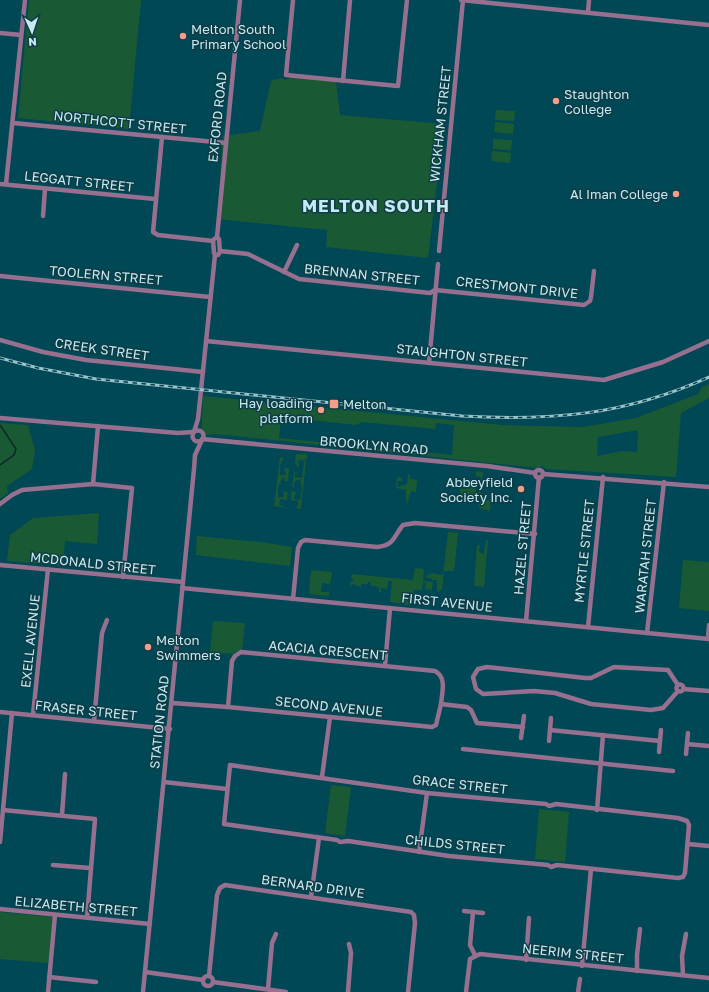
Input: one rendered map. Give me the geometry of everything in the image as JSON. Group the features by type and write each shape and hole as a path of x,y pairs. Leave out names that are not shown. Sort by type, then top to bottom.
{"street":[{"path":"6,184 25,0"},
{"name":"EXFORD ROAD","path":"220,251 220,239 217,237 240,0"},
{"path":"293,0 286,75 398,86 407,0"},
{"path":"343,81 350,0"},
{"path":"462,0 709,24"},
{"name":"WICKHAM STREET","path":"439,251 462,0"},
{"path":"588,12 589,0"},
{"path":"0,33 21,35"},
{"name":"NORTHCOTT STREET","path":"13,123 226,143"},
{"path":"162,137 155,199 154,233 158,235 213,241"},
{"name":"LEGGATT STREET","path":"0,184 155,199"},
{"path":"43,216 45,189"},
{"path":"194,432 198,419 215,255 213,241 214,238 217,237"},
{"path":"284,272 297,245"},
{"path":"215,255 219,254 220,251"},
{"name":"BRENNAN STREET","path":"220,251 248,254 299,279 430,293 435,290"},
{"path":"429,363 438,264"},
{"name":"CRESTMONT DRIVE","path":"435,290 584,305 590,301 594,271"},
{"name":"TOOLERN STREET","path":"0,276 210,297"},
{"name":"CREEK STREET","path":"0,340 43,352 86,360 203,372"},
{"name":"STAUGHTON STREET","path":"206,341 604,380 663,362 709,341"},
{"path":"0,418 178,433 194,432 199,430 202,436"},
{"path":"198,419 202,436"},
{"path":"92,484 98,426"},
{"name":"STATION ROAD","path":"194,432 192,438 195,455"},
{"path":"178,433 192,438 196,442 202,436"},
{"name":"STATION ROAD","path":"143,992 170,729 195,455 202,436"},
{"name":"BROOKLYN ROAD","path":"202,436 487,466 535,473 536,476 541,476"},
{"path":"541,476 603,477 709,487"},
{"name":"HAZEL STREET","path":"526,621 541,476"},
{"name":"MYRTLE STREET","path":"588,627 603,477"},
{"name":"WARATAH STREET","path":"647,633 664,482"},
{"path":"0,504 22,490 92,484 132,488 123,577"},
{"path":"293,599 298,548 301,542 305,540 377,547 386,546 394,540 403,525 415,523 535,534"},
{"name":"MCDONALD STREET","path":"0,565 183,582"},
{"name":"EXELL AVENUE","path":"33,716 48,569"},
{"name":"FIRST AVENUE","path":"182,588 708,639"},
{"path":"385,666 390,608"},
{"path":"94,722 102,633 107,620"},
{"path":"708,639 709,626"},
{"name":"ACACIA CRESCENT","path":"228,707 232,661 235,656 241,652 436,671 441,673 443,678 441,704"},
{"path":"683,689 682,686 678,685 668,670 620,666 609,668 591,678 487,667 478,669 474,677 476,689 483,694 534,691 555,693 591,704 651,710 663,708 678,691 683,689 709,691"},
{"path":"678,685 676,688 678,691"},
{"name":"SECOND AVENUE","path":"172,703 432,727 439,721 441,704"},
{"path":"441,704 467,706 471,710 477,723 523,727"},
{"name":"FRASER STREET","path":"0,712 170,729"},
{"path":"0,842 12,713"},
{"path":"522,738 524,716"},
{"path":"322,777 330,717"},
{"path":"549,741 551,718"},
{"path":"550,730 660,741"},
{"path":"659,752 661,730"},
{"path":"686,754 688,732"},
{"path":"596,810 603,735"},
{"path":"687,744 709,746"},
{"path":"463,749 673,771"},
{"name":"GRACE STREET","path":"227,789 230,765 427,793 546,804 549,806 556,804 596,810 678,818 687,821 689,825 688,844"},
{"path":"62,815 66,774"},
{"path":"164,782 227,789"},
{"name":"CHILDS STREET","path":"227,789 224,824 337,840 340,842 348,841 419,852 548,865 550,867 557,865 678,878 683,877 688,844"},
{"path":"419,852 427,793"},
{"path":"3,810 95,819 87,918"},
{"path":"310,897 319,838"},
{"path":"688,844 709,846"},
{"path":"53,865 90,868"},
{"path":"582,966 591,869"},
{"name":"BERNARD DRIVE","path":"208,976 217,895 220,888 225,885 411,912 414,915 416,923 408,992"},
{"name":"ELIZABETH STREET","path":"0,909 150,924"},
{"path":"464,911 483,913"},
{"path":"466,992 468,965 470,959 475,955 470,945 473,912"},
{"path":"48,992 55,915"},
{"path":"526,960 529,918"},
{"path":"637,971 640,929"},
{"path":"268,989 272,943 276,934"},
{"path":"683,975 682,956 686,934"},
{"path":"348,992 351,953 349,944"},
{"name":"NEERIM STREET","path":"475,955 709,978"},
{"path":"145,972 203,980 208,976 213,982 286,992"},
{"path":"49,977 96,982"},
{"path":"578,992 580,979"},
{"path":"203,980 204,984 209,986"},
{"path":"208,992 209,986 213,982"}],"green space":[{"path":"29,0 141,0 129,129 18,118"},
{"path":"292,77 336,81 340,115 444,124 428,258 326,247 327,230 217,219 223,136 260,131 271,81 281,78 286,80"},
{"path":"496,110 515,111 514,121 495,120"},
{"path":"495,122 514,124 513,134 494,132"},
{"path":"493,139 512,140 511,150 493,149"},
{"path":"492,151 511,153 510,163 491,161"},
{"path":"709,384 709,398 681,413 676,477 546,469 542,466 538,468 215,434 206,435 202,430 203,396 503,425 583,427 636,418 698,394 702,387","holes":["281,417 356,425 362,422 435,429 436,423 454,425 452,455 279,438","638,430 637,452 622,451 597,456 598,437"]},
{"path":"0,423 28,425 35,450 32,469 7,486 8,493 0,499"},
{"path":"296,454 307,454 307,459 301,459 306,460 301,509 295,508 298,506 298,501 291,500 291,491 296,492 294,499 300,500 302,489 300,479 294,482 294,487 297,488 292,487 294,472 298,472 295,473 295,477 302,478 304,461 298,460 299,468 295,464"},
{"path":"280,457 284,458 280,465 280,475 286,475 284,468 289,468 288,481 284,481 285,479 282,478 278,488 278,497 284,497 283,491 288,492 287,500 280,499 279,505 288,508 274,506"},
{"path":"476,471 483,472 480,498 462,496 462,493 460,493 460,488 463,489 469,486 469,480 474,482 474,485 476,485 476,492 479,492 481,477 476,476"},
{"path":"408,474 410,475 410,479 417,480 416,492 411,491 406,506 406,490 396,488 397,477 402,478 402,481 398,481 398,487 407,484"},
{"path":"480,498 485,498 485,501 491,499 490,511 479,508"},
{"path":"99,513 97,544 65,541 63,566 7,561 10,535 33,518"},
{"path":"448,532 458,533 454,571 444,571 442,590 437,592 437,580 432,580 432,578 427,578 426,576 432,573 443,575"},
{"path":"197,536 268,543 292,547 290,566 196,555"},
{"path":"486,540 488,540 484,587 474,586 477,545 480,545 479,552 484,554"},
{"path":"683,560 709,562 709,611 679,608"},
{"path":"415,568 424,569 423,581 433,582 431,595 431,590 425,589 426,583 423,583 422,590 414,590 410,605 390,602 392,581 388,581 387,589 381,588 381,592 379,592 379,587 371,586 371,582 368,582 368,584 361,584 361,587 353,584 350,586 351,581 354,579 351,578 352,574 413,580"},
{"path":"311,570 332,572 330,584 322,583 321,592 329,592 329,596 309,594"},
{"path":"213,621 245,623 242,650 233,654 210,652"},
{"path":"331,785 351,787 345,836 325,833"},
{"path":"539,809 569,812 565,862 535,859"},
{"path":"0,912 53,917 48,963 0,959"}],"waterway":[{"path":"0,425 16,449 14,455 0,465"}],"railway":[{"path":"0,358 38,368 96,379 462,416 495,417 558,416 588,413 648,400 678,390 709,377"}],"place":[{"name":"Melton South Primary School","path":"183,36"},
{"name":"Staughton College","path":"556,101"},
{"name":"Al Iman College","path":"676,194"},
{"name":"Melton","path":"334,404"},
{"name":"Hay loading platform","path":"321,410"},
{"name":"Abbeyfield Society Inc.","path":"521,489"},
{"name":"Melton Swimmers","path":"148,647"}],"district":[{"name":"MELTON SOUTH","path":"376,206"}]}
